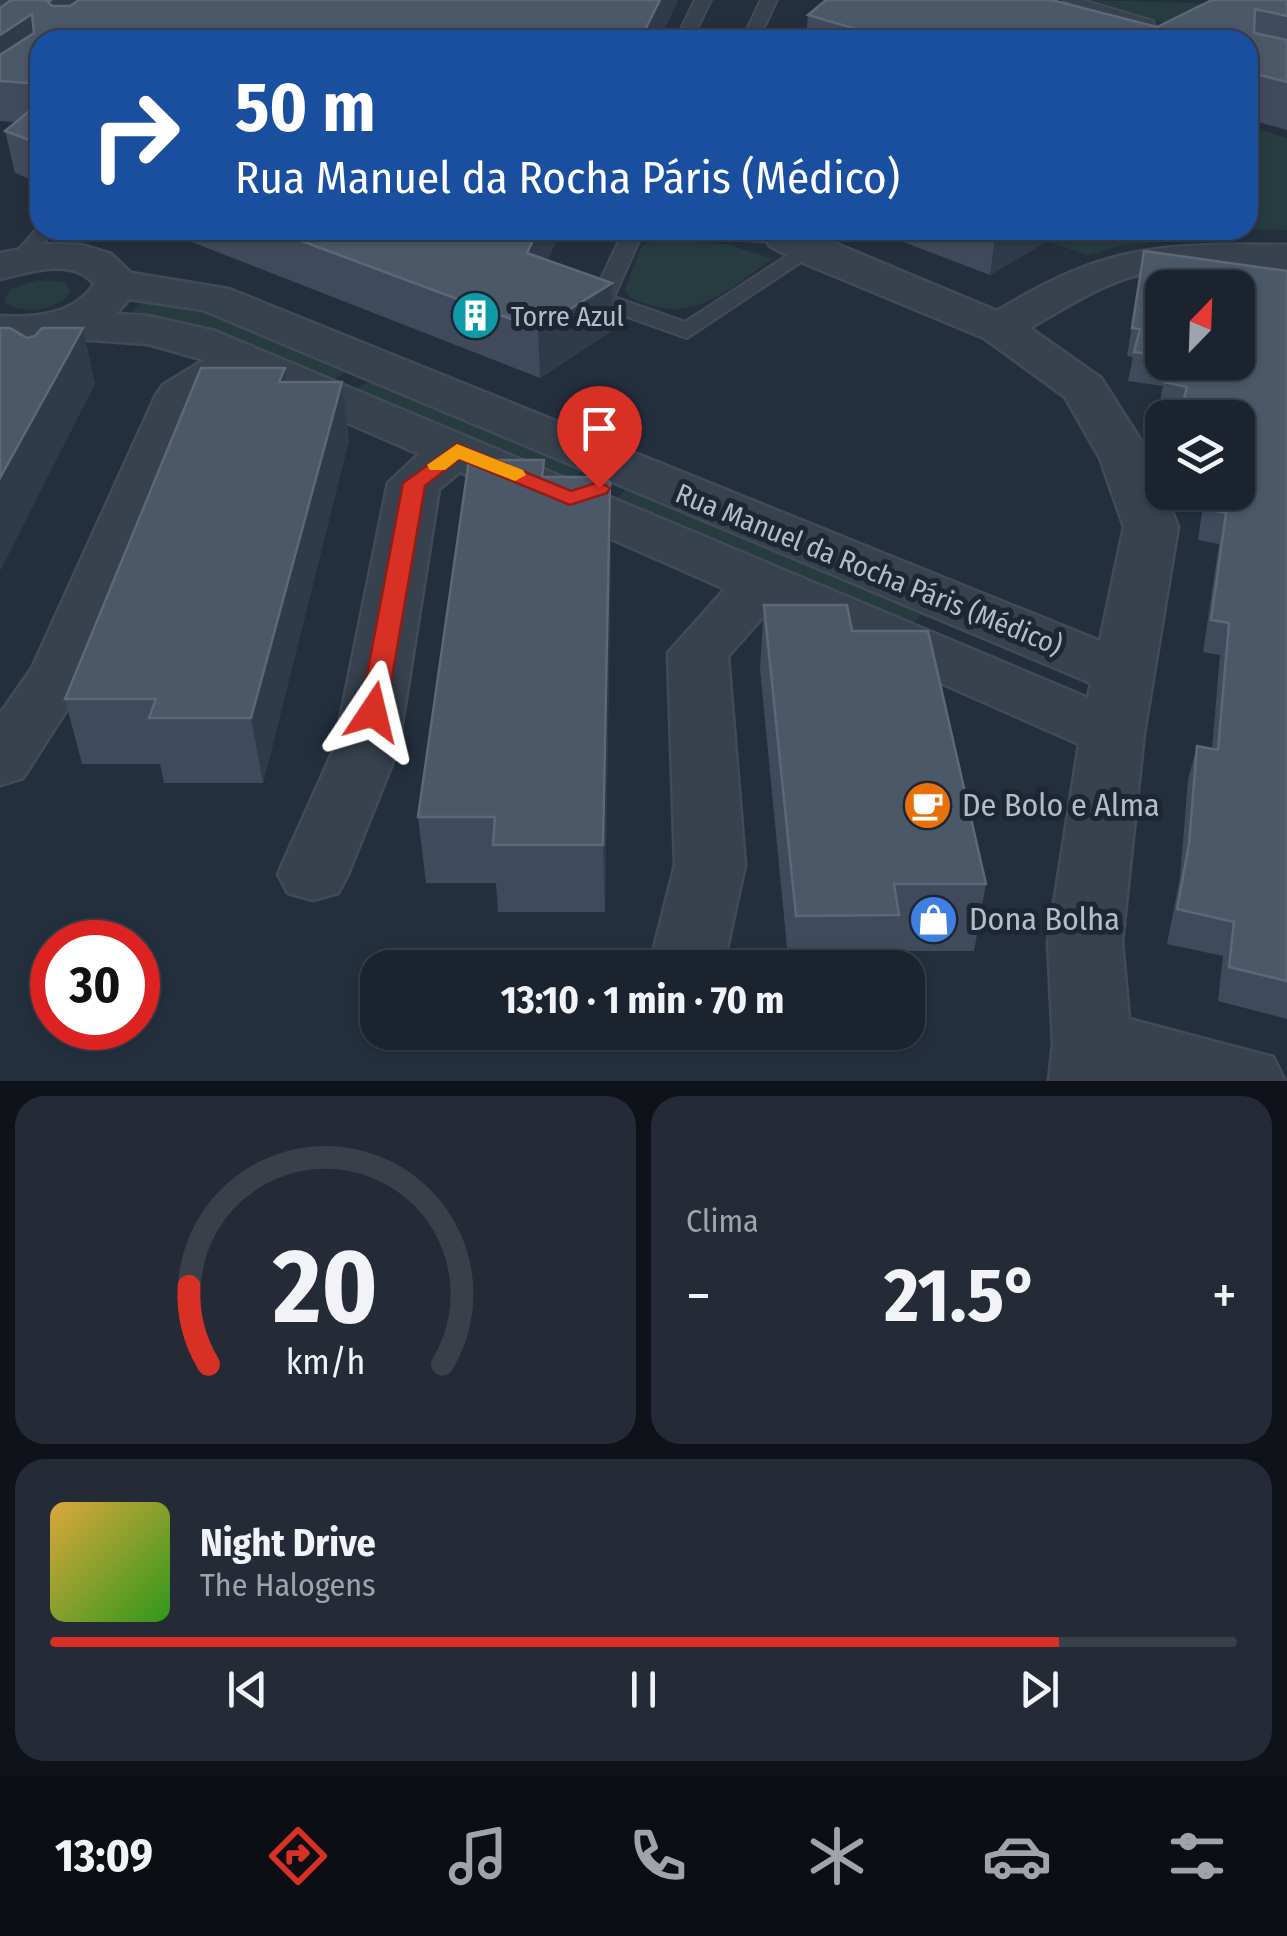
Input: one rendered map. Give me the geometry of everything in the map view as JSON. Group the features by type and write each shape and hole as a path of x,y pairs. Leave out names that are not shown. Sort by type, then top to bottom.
{"street":[{"path":"793,240 1000,328 1084,388 1126,458 1151,527 1112,733 1086,942 1090,1062 1245,1081"},
{"path":"21,252 87,260 103,266 116,284 102,306 35,334"},
{"path":"1000,328 1031,309 1128,264 1178,257 1287,258"},
{"name":"Rua Manuel da Rocha Páris (Médico)","path":"116,284 213,298 1124,674"},
{"name":"Rua Manuel da Rocha Páris (Médico)","path":"35,334 148,330 199,341 1112,733"},
{"path":"0,762 61,672 180,396 240,358"},
{"path":"313,874 366,750 414,483 457,450"},
{"path":"570,498 599,488 614,464"},
{"path":"690,950 710,865 698,653 764,582"}],"lane":[{"path":"688,30 702,0"},
{"path":"755,30 769,0"},
{"path":"1072,0 1083,7 1147,24 1150,30"},
{"path":"629,240 602,300 687,331 790,240"}],"green space":[{"path":"1092,0 1222,4 1187,30"},
{"path":"1258,129 1287,138 1287,230 1258,229"},
{"path":"652,240 727,244 773,259 715,298 668,309 634,300 625,289 641,247"},
{"path":"1049,242 1162,242 1125,245 1087,255"},
{"path":"37,280 64,282 71,291 58,303 42,309 6,304 4,299 11,289"},
{"path":"145,300 239,320 353,367 328,384 126,318"},
{"path":"373,379 576,460 582,471 569,481 349,393"},
{"path":"631,482 925,610 907,631 604,502 621,495"}],"building":[{"path":"11,0 51,0 48,2 52,6 70,6 79,0 660,0 645,30 34,30 32,14 0,35 0,8"},
{"path":"826,0 1052,0 1157,27 1212,0 1287,0 1287,16 1255,9 1254,30 860,30 808,15"},
{"path":"1258,34 1287,40 1287,82 1258,75"},
{"path":"30,36 30,83 0,81 0,55"},
{"path":"30,110 30,140 5,131"},
{"path":"299,240 533,240 527,253 612,283 538,329"},
{"path":"1144,251 1287,271 1287,981 1229,967 1234,922 1177,909 1189,844 1197,746 1218,750 1229,623 1211,620 1226,513 1210,510 1255,510 1255,400 1184,400 1187,387 1164,382 1255,380 1255,270 1145,270 1145,354 1134,352 1140,329 1132,328"},
{"path":"0,328 10,328 27,338 42,328 83,328 0,478"},
{"path":"201,368 285,368 279,382 342,382 251,718 149,718 156,699 65,699"},
{"path":"469,460 544,460 542,477 597,477 610,482 603,845 493,845 495,817 418,817"},
{"path":"764,605 847,605 852,631 928,631 986,884 894,884 899,915 796,916"}],"slow traffic":[{"path":"438,465 457,450 515,475"}],"place":[{"name":"Torre Azul","path":"476,316"},
{"name":"De Bolo e Alma","path":"927,805"},
{"name":"Dona Bolha","path":"934,919"}],"route":[{"path":"373,712 414,483 457,450 570,498 599,488"}]}
